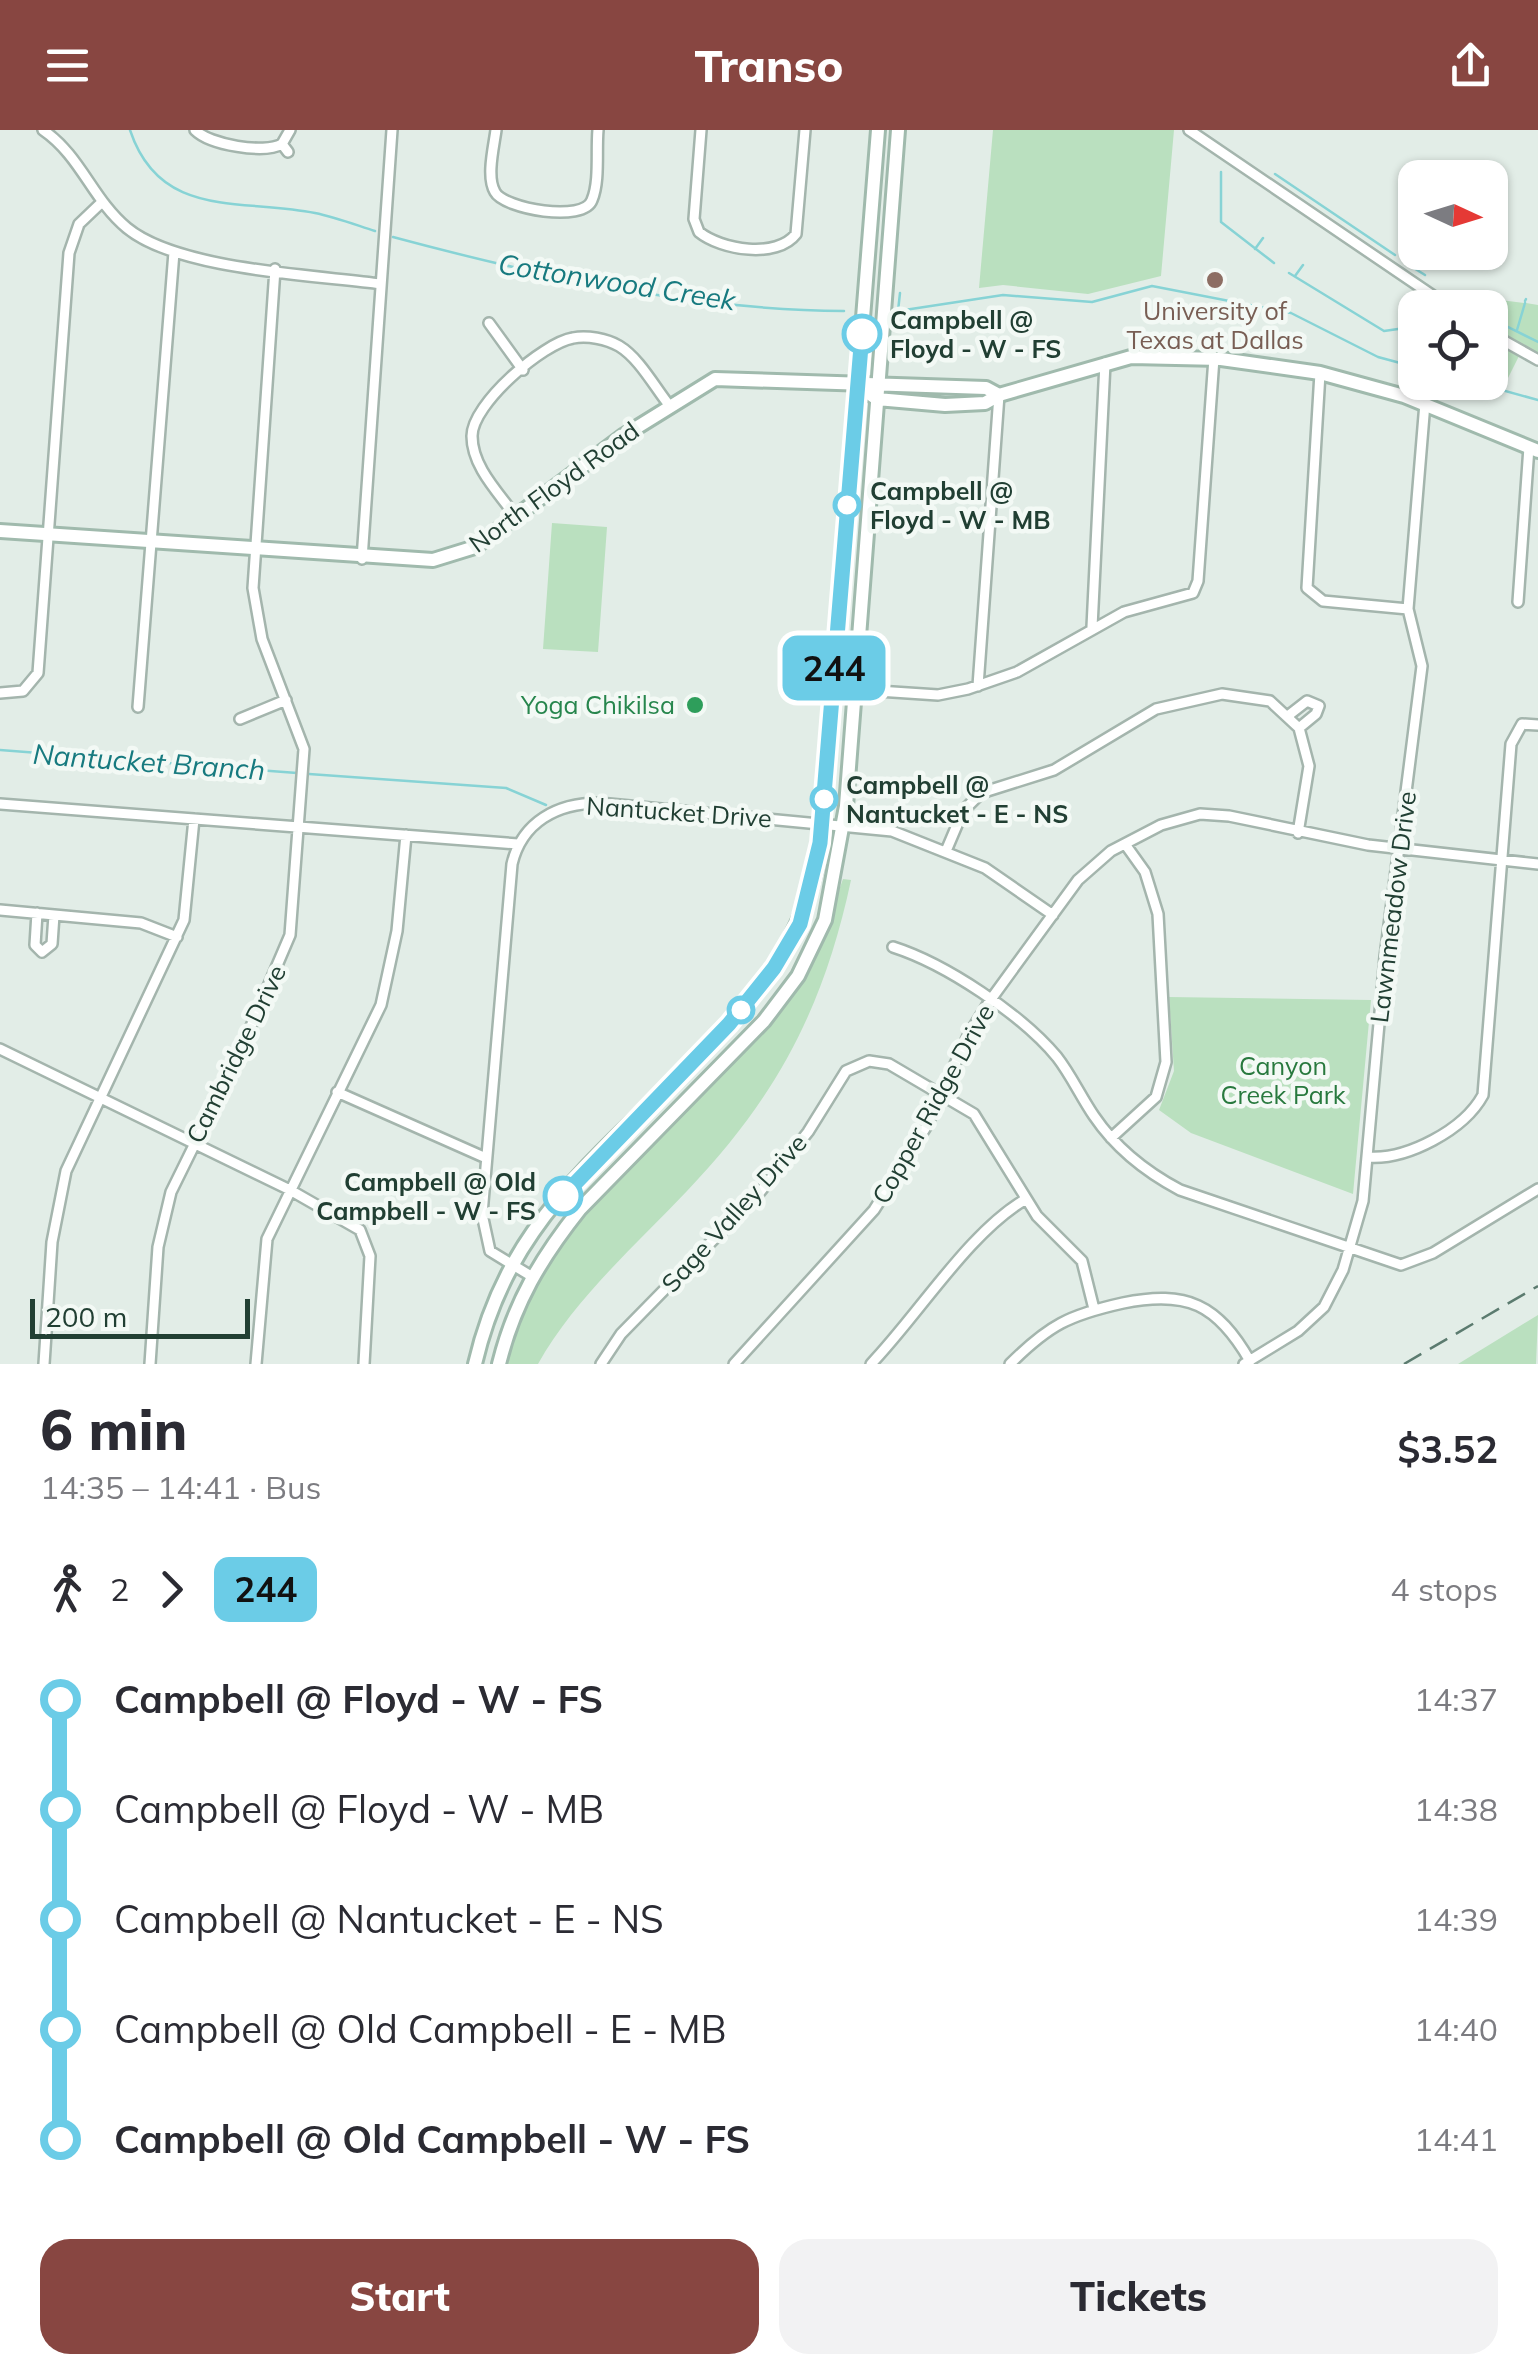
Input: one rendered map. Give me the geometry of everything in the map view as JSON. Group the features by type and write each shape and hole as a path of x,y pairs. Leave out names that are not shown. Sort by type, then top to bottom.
{"main road":[{"path":"475,1364 492,1308 513,1267 556,1204 734,1018 777,963 810,896 822,822 878,130"},
{"path":"499,1364 514,1309 531,1276 580,1209 764,1021 798,975 825,920 844,824 898,130"},
{"name":"North Floyd Road","path":"0,531 362,558 449,558 475,547 668,405 722,377 858,386 966,405 986,403 998,395 1146,355 1214,358 1320,373 1425,403 1534,449"},
{"path":"847,504 868,505"},
{"path":"777,963 798,975"},
{"path":"638,1118 653,1135"}],"street":[{"path":"43,130 74,156 101,204 132,232 174,252 381,284"},
{"path":"195,130 212,140 268,148 285,148 290,130"},
{"path":"362,558 392,130"},
{"path":"496,130 492,184 495,194 505,202 573,214 584,211 592,200 598,130"},
{"path":"701,130 694,219 702,235 722,244 771,249 789,242 798,222 805,130"},
{"path":"1189,130 1424,290"},
{"path":"0,693 22,692 38,674 69,253 79,224 101,204"},
{"path":"138,706 174,252"},
{"name":"Cambridge Drive","path":"150,1364 162,1230 171,1192 288,944 304,749 257,621 253,588 276,270"},
{"path":"490,322 523,370"},
{"path":"516,516 481,469 472,432 485,400 523,370 573,338 603,340 622,347 668,405"},
{"path":"1508,343 1538,360"},
{"path":"832,688 938,694 978,686 1024,668 1092,627 1132,609 1191,594 1197,588 1214,358"},
{"path":"1092,627 1105,364"},
{"path":"1320,373 1307,588 1322,601 1408,610"},
{"path":"978,686 998,395"},
{"name":"Lawnmeadow Drive","path":"1247,1362 1298,1331 1324,1306 1350,1251 1363,1201 1422,661 1408,610 1425,403"},
{"path":"1518,602 1534,449"},
{"path":"946,852 962,811 982,794 1054,770 1156,709 1222,694 1254,696 1289,714 1299,728 1310,766 1298,833"},
{"path":"240,719 286,700"},
{"path":"1289,714 1307,700 1319,706 1316,714 1299,728"},
{"path":"1368,1157 1405,1153 1469,1115 1483,1095 1513,734 1522,724 1538,725"},
{"name":"Nantucket Drive","path":"518,844 534,824 553,812 588,803 844,824 892,832 985,868 1052,914"},
{"path":"0,804 518,844 509,887 483,1234 490,1251 531,1276"},
{"name":"Copper Ridge Drive","path":"734,1364 874,1210 942,1095 968,1036 989,1002 1078,880 1125,844 1161,825 1200,814 1228,816 1298,833 1399,850 1538,864"},
{"path":"44,1364 55,1221 66,1171 186,914 194,819"},
{"path":"256,1364 264,1257 290,1190 387,982 398,931 406,835"},
{"path":"1112,1138 1156,1097 1166,1062 1158,914 1144,872 1125,844"},
{"path":"0,910 141,922 177,937"},
{"path":"37,913 35,945 42,952 52,944 54,915"},
{"path":"893,947 942,969 1053,1053 1112,1138 1146,1169 1180,1190 1387,1264 1412,1264 1538,1189"},
{"path":"1,1052 290,1190 352,1224 367,1243 370,1256 364,1364"},
{"name":"Sage Valley Drive","path":"601,1364 621,1334 778,1171 846,1071 868,1060 882,1062 964,1106 983,1124 1026,1199 1082,1261 1094,1309"},
{"path":"338,1092 486,1158"},
{"path":"871,1364 976,1240 1026,1199"},
{"path":"1010,1364 1056,1322 1148,1298 1191,1302 1224,1322 1247,1362"}],"green space":[{"path":"993,130 1174,130 1161,276 1088,294 1003,285 979,288"},
{"path":"1508,301 1524,303 1524,309 1526,303 1538,305 1538,355 1508,338"},
{"path":"1508,350 1519,356 1508,378"},
{"path":"552,523 607,527 598,652 543,649"},
{"path":"843,879 851,880 827,969 793,1048 747,1121 687,1191 588,1294 538,1364 505,1364 533,1291 576,1224 786,1006 812,965"},
{"name":"Canyon Creek Park","path":"1169,997 1371,1000 1353,1194 1191,1133 1159,1110 1174,1071"},
{"path":"1538,1315 1536,1364 1458,1364"}],"waterway":[{"name":"Cottonwood Creek","path":"130,130 144,159 161,179 182,192 206,200 315,213 375,231"},
{"path":"1221,172 1221,222 1274,263"},
{"path":"1275,174 1395,255"},
{"name":"Cottonwood Creek","path":"393,237 616,288 730,305 844,311"},
{"path":"1255,249 1263,238"},
{"path":"1295,276 1303,265"},
{"path":"1417,270 1425,275"},
{"path":"1289,273 1384,331 1398,329"},
{"name":"Cottonwood Creek","path":"900,293 898,311 1003,295 1092,302 1152,286 1291,313 1378,357 1398,362"},
{"path":"1517,330 1525,303"},
{"path":"1508,327 1538,342"},
{"name":"Cottonwood Creek","path":"1508,392 1538,400"},
{"name":"Nantucket Branch","path":"0,750 297,773"},
{"name":"Nantucket Branch","path":"309,774 506,788 546,805"}],"railway":[{"path":"1404,1364 1538,1286"}],"bus line":[{"name":"244","path":"563,1196 749,1000 794,937 810,896 820,843 862,334"}],"place":[{"name":"University of Texas at Dallas","path":"1215,280"},
{"name":"Campbell @ Floyd - W - FS","path":"862,334"},
{"name":"Campbell @ Floyd - W - MB","path":"847,505"},
{"name":"Yoga Chikilsa","path":"695,705"},
{"name":"Campbell @ Nantucket - E - NS","path":"824,799"},
{"name":"Campbell @ Old Campbell - W - FS","path":"563,1196"}]}
